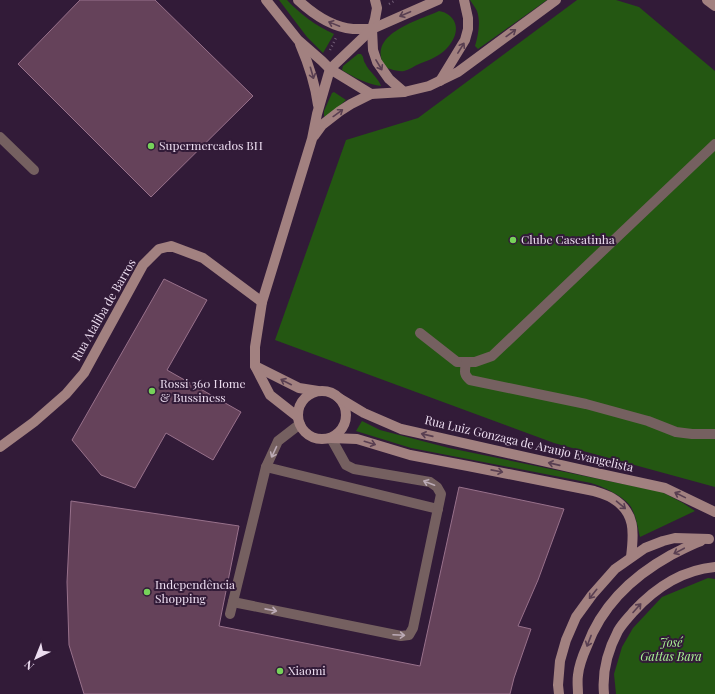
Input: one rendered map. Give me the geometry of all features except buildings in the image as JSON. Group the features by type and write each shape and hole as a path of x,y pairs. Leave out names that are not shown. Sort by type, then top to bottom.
{"main road":[{"path":"266,0 298,40 330,69 371,94"},
{"path":"298,0 320,17 343,27 354,29 372,28 438,0"},
{"path":"375,0 377,8 372,28 373,50 377,62 389,78 404,92"},
{"path":"440,81 465,40 468,29 468,18 464,0"},
{"path":"312,139 322,125 351,104 371,94 404,92 429,86 458,72 556,0"},
{"path":"707,0 715,6"},
{"path":"299,420 270,395 255,366 255,347 262,302 312,139 330,69 372,28"},
{"path":"298,40 308,62 319,108"},
{"name":"Rua Ataliba de Barros","path":"0,447 34,422 66,394 84,372 143,265 159,249 171,246 203,258 262,302"},
{"path":"255,366 299,388 326,391 339,398 346,411 346,419 343,427 332,438"},
{"path":"319,391 306,397 301,403 299,410 299,420 304,431 316,438 357,439 410,455 594,491 612,498 626,509 632,525 633,539 631,557"},
{"name":"Rua Luiz Gonzaga de Araujo Evangelista","path":"339,398 364,413 401,429 665,488 715,512"},
{"path":"559,694 558,685 560,661 566,640 576,617 615,569 645,548 663,541 675,538 712,539"},
{"path":"578,694 578,675 582,657 592,633 606,610 622,590 638,576 658,562 693,544 712,539"},
{"path":"604,694 606,664 611,647 618,631 628,618 660,587 685,574 715,566"}],"lane":[{"path":"0,137 34,170"},
{"path":"420,334 457,362 475,362 492,356 715,144"},
{"path":"466,362 464,373 470,380 586,404 648,421 676,432 715,434"},
{"path":"230,614 266,467 278,442 299,420"},
{"path":"233,602 401,636 409,634 413,628 441,494 437,487 430,482 354,469 346,465 332,438"},
{"path":"266,467 438,509"}],"green space":[{"path":"279,0 287,0 309,19 334,34 323,53 307,37"},
{"path":"470,0 547,0 478,49 475,46 479,29 479,20 477,11"},
{"name":"Clube Cascatinha","path":"577,0 616,0 639,7 715,71 715,487 554,443 275,340 346,140 418,118"},
{"path":"439,11 448,14 455,22 455,36 447,48 435,57 404,71 386,68 381,56 382,47 387,38 407,25"},
{"path":"358,54 362,55 364,62 381,86 361,80 342,70 343,66"},
{"path":"334,92 346,100 326,118 324,116 324,111 332,93"},
{"path":"362,421 380,430 449,448 662,492 695,511 640,537 636,518 631,507 624,499 613,492 591,483 411,448 356,431"},
{"name":"José Gattas Bara","path":"708,578 715,579 715,694 616,694 614,674 622,647 633,628 662,597"}],"place":[{"name":"Supermercados BH","path":"151,146"},
{"name":"Clube Cascatinha","path":"513,240"},
{"name":"Rossi 360 Home & Bussiness","path":"152,391"},
{"name":"Independência Shopping","path":"147,592"},
{"name":"Xiaomi","path":"280,671"}]}
